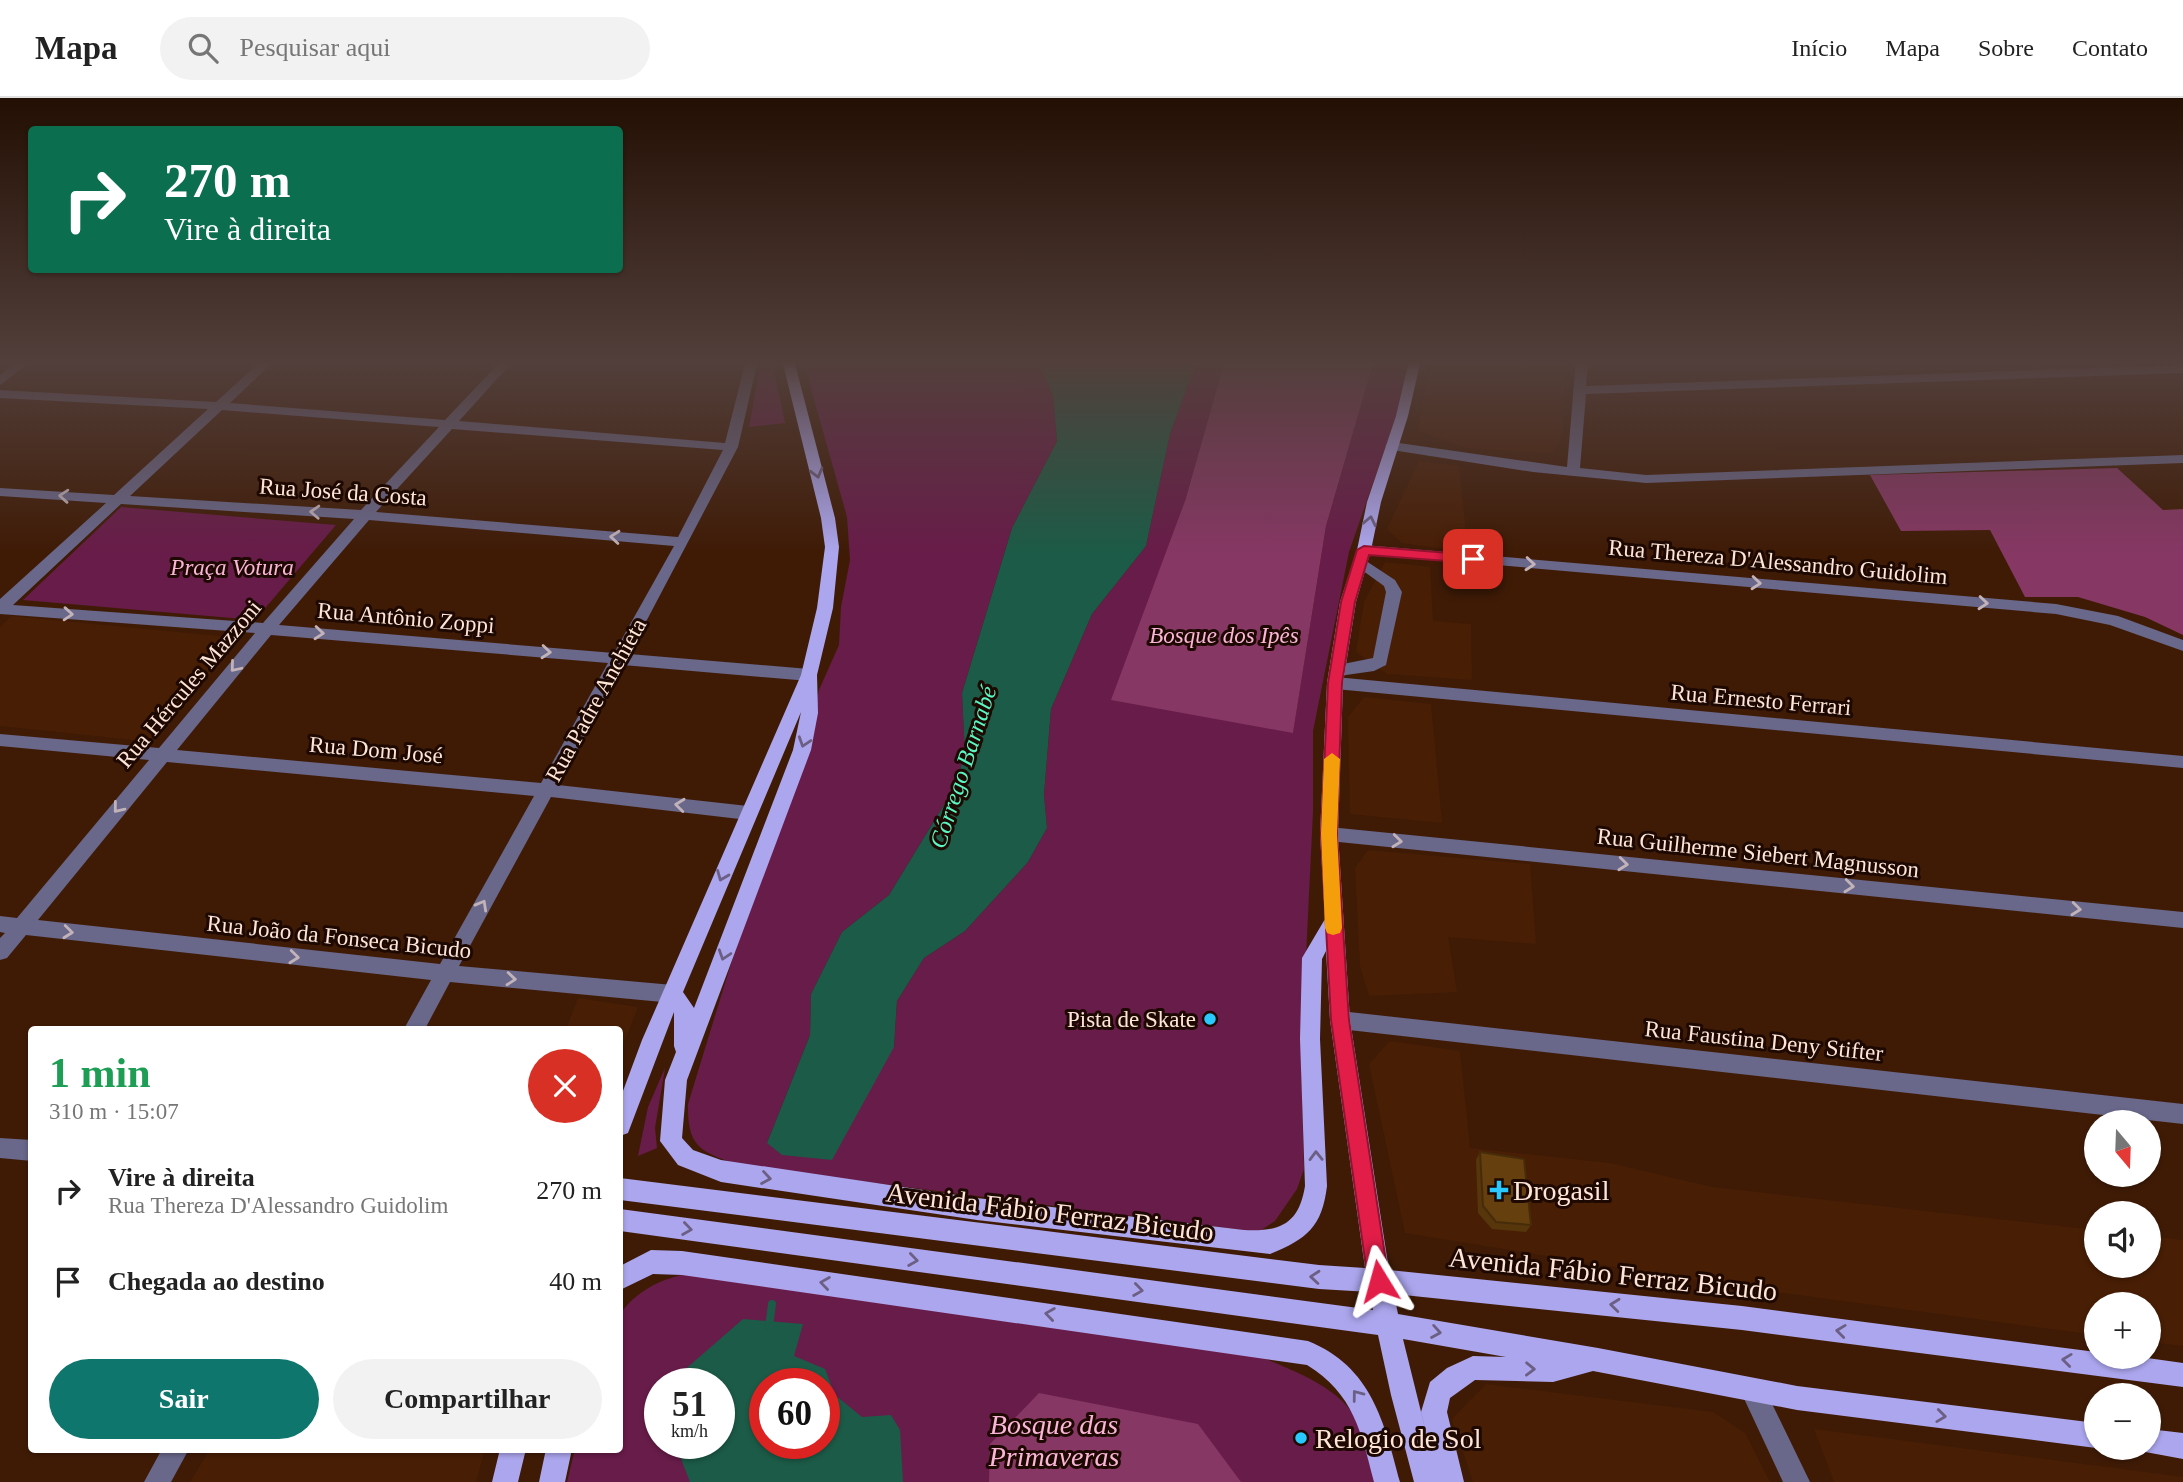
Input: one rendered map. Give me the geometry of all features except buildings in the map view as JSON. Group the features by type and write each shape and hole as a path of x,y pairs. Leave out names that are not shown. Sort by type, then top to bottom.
{"main road":[{"path":"623,1119 748,813 809,675 825,608 832,547 828,518 804,425"},
{"path":"1398,425 1348,602 1337,677 1329,834 1340,1020 1379,1281 1402,1395 1427,1482"},
{"path":"809,675 809,726 802,751 683,1061 675,1089 671,1141 687,1158 721,1171 978,1209 1201,1238 1270,1243 1292,1233 1304,1222 1313,1207 1316,1186 1310,1039 1312,958 1333,922"},
{"path":"673,994 685,1011 683,1061"},
{"name":"Avenida Fábio Ferraz Bicudo","path":"623,1189 1291,1274 1742,1318 2183,1375"},
{"path":"623,1220 1387,1324 1598,1360 1752,1390 2084,1434"},
{"path":"623,1276 651,1262 682,1263 1247,1343 1313,1356 1346,1381 1367,1410 1387,1482"},
{"path":"1451,1482 1434,1412 1439,1391 1473,1368 1553,1370 1598,1360"},
{"path":"2161,1443 2183,1446"},
{"path":"505,1482 512,1453"},
{"path":"552,1482 558,1453"}],"street":[{"path":"0,609 199,425"},
{"name":"Rua Hércules Mazzoni","path":"0,952 267,629 448,425"},
{"path":"456,425 731,447"},
{"name":"Rua Padre Anchieta","path":"416,1026 683,542 731,447 736,425"},
{"path":"1573,473 1577,425"},
{"path":"1392,446 1573,473 1646,479 2183,459"},
{"name":"Rua José da Costa","path":"0,492 365,516 683,542"},
{"path":"1337,677 1380,661 1394,592 1390,583 1362,556"},
{"name":"Rua Thereza D'Alessandro Guidolim","path":"1362,556 2056,609 2113,620 2183,646"},
{"name":"Rua Antônio Zoppi","path":"0,609 809,675"},
{"name":"Rua Ernesto Ferrari","path":"1337,677 2183,762"},
{"name":"Rua Dom José","path":"0,740 546,790 748,813"},
{"name":"Rua Guilherme Siebert Magnusson","path":"1329,834 2183,920"},
{"name":"Rua João da Fonseca Bicudo","path":"0,924 443,973 673,994"},
{"name":"Rua Faustina Deny Stifter","path":"1340,1020 2183,1114"},
{"path":"0,1148 28,1151"},
{"path":"1752,1390 1797,1482"},
{"path":"157,1482 174,1453"}],"shaded area":[{"path":"1419,425 1563,425 1563,434 1552,454 1468,448 1418,431"},
{"path":"1419,461 1459,466 1468,552 1402,543 1387,529"},
{"path":"1385,562 1430,567 1433,621 1471,624 1472,680 1387,674 1356,652 1364,602"},
{"path":"11,616 240,638 152,742 0,726 0,627"},
{"path":"1364,697 1431,704 1442,823 1350,814 1348,717"},
{"path":"1368,850 1530,864 1536,944 1448,937 1457,992 1369,996 1360,966 1355,868"},
{"path":"578,998 638,1007 623,1045 623,1026 567,1026"},
{"path":"1390,1041 1460,1051 1470,1148 1610,1163 1712,1187 2084,1229 2084,1278 2161,1278 2161,1237 2183,1240 2183,1346 2161,1343 2161,1292 2084,1292 2084,1333 1738,1287 1405,1233 1369,1064"},
{"path":"1486,1384 1713,1412 1745,1433 1770,1482 1473,1482 1452,1419"},
{"path":"1814,1429 2183,1477 2183,1482 1834,1482"},
{"path":"208,1453 484,1453 476,1482 190,1482"}],"green space":[{"path":"821,425 1056,425 1057,441 1012,528 962,693 965,756 950,795 889,895 842,932 811,994 810,1035 767,1143 894,1047 897,1001 924,958 965,931 1028,862 1047,828 1044,795 1051,709 1092,614 1146,546 1173,425 1207,425 1185,501 1293,732 1326,526 1355,425 1393,425 1349,552 1313,731 1313,812 1301,1060 1304,1169 1297,1189 1275,1221 1258,1232 742,1166 717,1157 694,1140 688,1119 688,1104 734,954 813,740 813,715 819,690 839,645 841,607 850,560 847,517"},
{"name":"Bosque dos Ipês","path":"1207,425 1355,425 1326,526 1293,733 1111,700 1185,501"},
{"path":"2117,468 2163,510 2183,509 2183,635 2145,617 2078,597 2025,597 1990,530 1901,531 1870,475"},
{"name":"Praça Votura","path":"121,507 336,525 255,620 23,600"},
{"path":"665,1068 655,1128 657,1148 638,1156 648,1107"},
{"path":"686,1274 1250,1352 1297,1372 1329,1390 1342,1401 1361,1428 1375,1482 567,1482 574,1453 623,1453 623,1311 640,1293 658,1283"},
{"name":"Bosque das Primaveras","path":"1039,1393 1198,1424 1241,1482 989,1482 990,1444"}],"water":[{"path":"1056,425 1173,425 1146,546 1092,614 1051,709 1044,795 1047,828 1028,862 965,931 924,958 897,1001 894,1047 832,1160 782,1155 767,1143 810,1035 811,994 842,932 889,895 950,795 965,756 962,693 1012,528 1057,441"},
{"path":"743,1319 803,1324 794,1356 823,1368 749,1368 749,1459 840,1459 840,1399 862,1417 891,1415 900,1430 903,1482 690,1482 681,1459 735,1459 735,1368 687,1368"}],"waterway":[{"name":"Córrego Barnabé","path":"769,1327 772,1304"}],"slow traffic":[{"path":"1332,759 1329,834 1333,928"}],"place":[{"name":"Pista de Skate","path":"1210,1019"},
{"name":"Drogasil","path":"1499,1190"},
{"name":"Relogio de Sol","path":"1301,1438"}],"route":[{"path":"1379,1281 1340,1020 1336,971 1329,834 1335,683 1348,602 1364,550 1473,559"}]}
